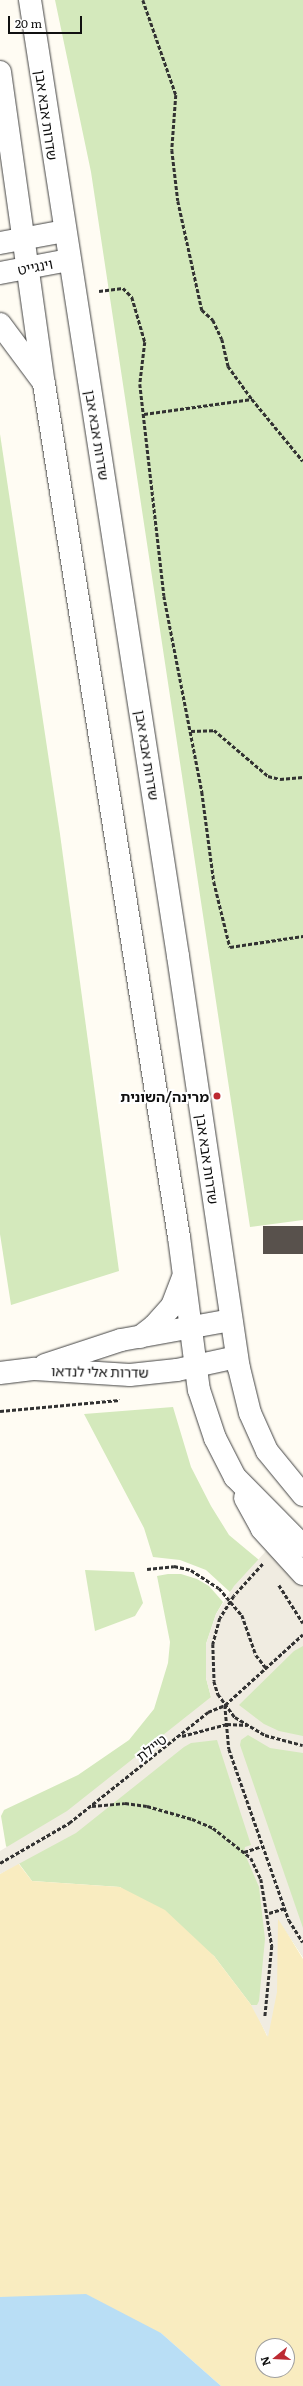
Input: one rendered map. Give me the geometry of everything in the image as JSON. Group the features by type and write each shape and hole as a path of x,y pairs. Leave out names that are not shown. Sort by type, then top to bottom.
{"street":[{"name":"שדרות אבא אבן","path":"30,0 69,260 153,787 237,1357 250,1413 266,1451 303,1495"},
{"path":"0,72 44,384 184,1276 190,1328 201,1395 215,1438 262,1529 303,1574"},
{"name":"וינגייט","path":"0,243 65,231"},
{"name":"וינגייט","path":"0,273 69,260"},
{"path":"0,324 44,384"},
{"path":"140,1337 154,1326 172,1306 184,1276"},
{"name":"שדרות אלי לנדאו","path":"35,1369 121,1340 232,1320"},
{"name":"שדרות אלי לנדאו","path":"0,1373 35,1369 130,1375 162,1372 237,1357"},
{"path":"162,1372 188,1385 201,1395"},
{"path":"235,1477 303,1546"}],"path":[{"path":"143,0 176,95 172,150 178,200 202,310 213,320 222,339 228,366 252,399 303,461"},
{"path":"99,291 123,288 132,297 144,342 140,384 164,596 180,690 191,731 214,882 230,947 303,936"},
{"path":"144,414 252,399"},
{"path":"191,731 214,730 268,776 280,779 303,777"},
{"path":"0,1410 126,1399"},
{"path":"269,1569 265,1562 230,1601 220,1618 213,1644 214,1681 225,1705 235,1717 277,1740 303,1745"},
{"path":"147,1569 174,1566 191,1570 219,1588 242,1615 256,1655 266,1668"},
{"path":"278,1583 303,1623"},
{"name":"טיילת","path":"0,1862 69,1823 180,1737 208,1712 225,1705 303,1634"},
{"path":"225,1705 228,1749 289,1920 303,1942"},
{"path":"180,1737 227,1724 248,1725"},
{"path":"91,1806 125,1804 170,1812 213,1828 244,1852 258,1867 268,1913 272,1946 265,2018"},
{"path":"244,1852 262,1846"},
{"path":"268,1913 285,1908"}],"green space":[{"path":"55,0 303,0 303,1220 250,1227 91,172"},
{"path":"0,434 60,834 119,1271 11,1305 0,1234"},
{"path":"173,1407 191,1467 211,1506 229,1535 259,1560 230,1592 206,1570 180,1560 153,1557 144,1528 84,1414"},
{"path":"85,1570 134,1572 143,1603 135,1616 95,1631"},
{"path":"181,1574 197,1579 209,1586 223,1602 216,1614 206,1644 206,1678 211,1697 303,1617 303,1957 278,1919 277,1992 255,2010 214,1956 120,1887 32,1881 6,1846 1,1816 4,1810 78,1775 129,1740 154,1709 168,1663 170,1642 157,1576"}],"sand":[{"path":"18,1863 32,1881 120,1887 165,1910 214,1956 255,2010 267,2036 278,1918 303,1959 303,2386 221,2386 161,2333 0,2297 0,1874"}],"shaded area":[{"path":"266,1551 303,1583 303,1646 294,1651 239,1705 264,1724 279,1731 303,1736 303,1753 270,1748 248,1735 241,1740 240,1745 303,1928 303,1957 278,1919 277,1992 268,2037 251,2005 257,2005 259,2001 265,1939 259,1887 244,1852 245,1847 251,1845 217,1740 191,1743 184,1747 76,1833 0,1874 0,1851 67,1811 211,1697 206,1678 206,1644 216,1614 234,1586"}],"water":[{"path":"86,2294 161,2333 221,2386 0,2386 0,2297"}],"building":[{"path":"263,1226 303,1226 303,1254 263,1254"}],"place":[{"name":"מרינה/השונית","path":"217,1096"}]}
